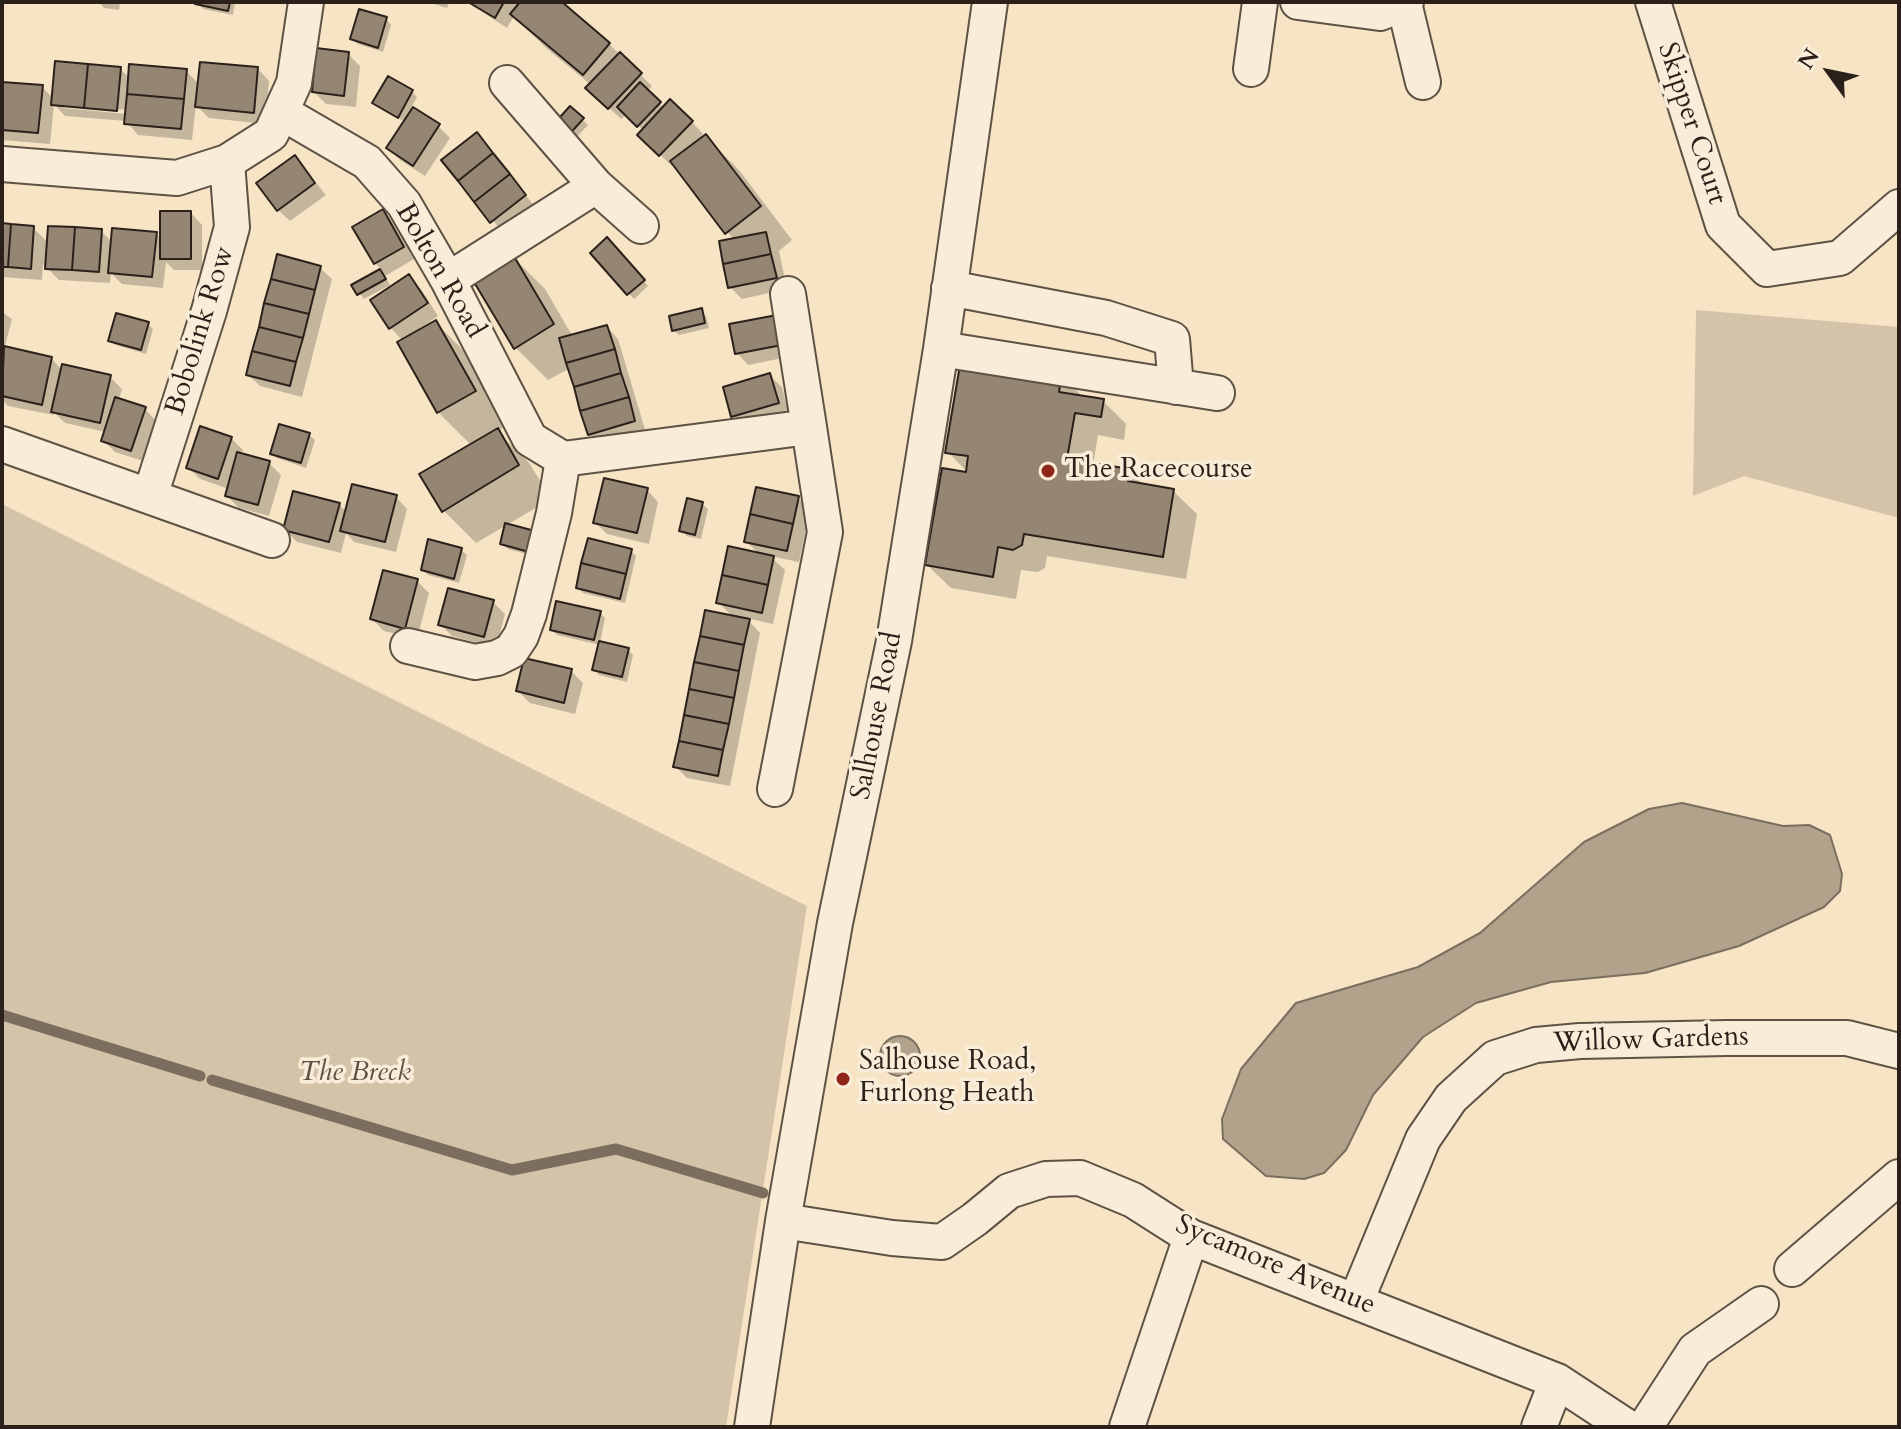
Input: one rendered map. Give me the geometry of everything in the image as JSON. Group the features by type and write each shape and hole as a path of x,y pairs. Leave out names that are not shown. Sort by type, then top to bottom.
{"street":[{"path":"2,164 177,178 227,162 271,134 294,83 306,2"},
{"name":"Salhouse Road","path":"752,1427 783,1221 835,923 894,641 941,349 990,2"},
{"path":"1251,69 1260,2"},
{"path":"1298,2 1380,13 1405,2 1423,82"},
{"name":"Skipper Court","path":"1653,2 1723,225 1767,269 1840,258 1899,207"},
{"path":"507,83 596,186 641,226"},
{"name":"Bolton Road","path":"281,112 367,162 404,204 448,280 530,439 563,459"},
{"name":"Bobolink Row","path":"150,496 209,311 232,227 227,162"},
{"path":"448,280 596,186"},
{"path":"949,288 1106,318 1172,339 1176,387"},
{"path":"775,789 825,532 788,294"},
{"path":"941,349 1217,393"},
{"path":"408,646 475,662 497,658 511,651 521,636 529,614 554,513 563,459 809,427"},
{"path":"2,444 272,540"},
{"name":"Willow Gardens","path":"1356,1301 1423,1139 1451,1098 1495,1058 1536,1045 1580,1041 1727,1038 1847,1038 1899,1051"},
{"path":"1792,1269 1899,1177"},
{"name":"Sycamore Avenue","path":"783,1221 892,1238 942,1242 1009,1191 1046,1179 1080,1178 1133,1200 1191,1237 1557,1381 1627,1427"},
{"path":"1127,1427 1191,1237"},
{"path":"1645,1427 1695,1350 1761,1304"},
{"path":"1539,1427 1557,1381"}],"green space":[{"path":"1696,310 1899,327 1899,518 1744,476 1693,496"},
{"name":"The Breck","path":"2,504 807,906 726,1427 2,1427"}],"shaded area":[{"path":"1682,803 1783,826 1809,825 1830,835 1842,874 1840,891 1824,907 1739,946 1645,973 1551,982 1476,1003 1423,1037 1373,1095 1346,1150 1324,1173 1304,1179 1266,1176 1223,1139 1222,1119 1241,1069 1296,1003 1418,967 1480,933 1584,842 1649,809"},
{"path":"900,1036 914,1042 920,1056 914,1070 900,1076 886,1070 880,1056 886,1042"}],"building":[{"path":"196,2 230,2 228,11"},
{"path":"468,2 504,2 495,18"},
{"path":"520,2 562,2 610,43 583,75 510,14"},
{"path":"359,9 387,17 378,48 350,39"},
{"path":"316,48 349,52 344,96 312,92"},
{"path":"620,52 642,73 608,109 585,88"},
{"path":"55,61 88,64 84,108 51,105"},
{"path":"200,62 258,67 254,113 195,107"},
{"path":"88,64 121,67 117,111 84,108"},
{"path":"129,64 187,69 184,99 127,94"},
{"path":"388,76 413,90 398,118 372,103"},
{"path":"2,82 43,85 38,133 2,130"},
{"path":"640,82 661,102 637,127 617,107"},
{"path":"127,94 184,99 181,129 124,124"},
{"path":"670,99 693,121 659,156 637,135"},
{"path":"570,106 584,118 566,138 552,126"},
{"path":"413,107 440,124 413,166 386,148"},
{"path":"477,132 493,153 458,181 441,160"},
{"path":"706,134 761,206 725,234 670,161"},
{"path":"493,153 510,174 474,202 458,181"},
{"path":"295,155 315,183 277,211 256,183"},
{"path":"510,174 526,195 490,223 474,202"},
{"path":"383,209 404,247 374,264 352,227"},
{"path":"160,211 191,211 191,259 160,259"},
{"path":"2,223 11,224 8,267 2,267"},
{"path":"11,224 34,226 31,269 8,267"},
{"path":"48,226 75,227 72,270 45,269"},
{"path":"75,227 102,229 99,272 72,270"},
{"path":"112,228 157,232 152,277 108,273"},
{"path":"766,232 771,254 723,264 719,241"},
{"path":"607,237 645,280 627,295 590,253"},
{"path":"512,253 554,324 514,349 471,277"},
{"path":"277,254 321,266 315,290 271,279"},
{"path":"771,254 777,278 728,288 723,264"},
{"path":"380,269 386,279 357,295 351,285"},
{"path":"409,274 428,303 389,329 370,300"},
{"path":"271,279 315,290 309,314 264,303"},
{"path":"264,303 309,314 303,338 259,327"},
{"path":"702,308 705,323 672,331 669,316"},
{"path":"116,313 149,322 141,350 108,341"},
{"path":"777,315 782,345 735,354 729,324"},
{"path":"436,320 476,391 437,413 397,342"},
{"path":"607,325 615,349 566,363 559,338"},
{"path":"259,327 303,338 296,362 252,351"},
{"path":"4,346 52,357 42,405 2,396"},
{"path":"615,349 621,373 574,387 566,363"},
{"path":"252,351 296,362 290,386 246,375"},
{"path":"62,364 111,375 100,423 51,412"},
{"name":"The Racecourse","path":"960,365 1062,373 1059,392 1104,399 1101,417 1075,413 1067,459 1130,469 1128,481 1174,489 1163,557 1024,534 1022,545 1013,550 998,547 993,577 925,565 942,468 966,472 968,456 945,453"},
{"path":"621,373 629,397 580,411 574,387"},
{"path":"770,373 779,403 731,417 723,387"},
{"path":"115,397 146,407 131,451 101,441"},
{"path":"629,397 635,421 588,435 580,411"},
{"path":"279,424 310,433 301,463 270,454"},
{"path":"200,426 232,437 218,479 186,468"},
{"path":"498,428 519,465 442,512 419,474"},
{"path":"237,452 270,461 258,505 225,496"},
{"path":"604,478 648,488 637,533 593,523"},
{"path":"352,484 397,495 385,542 340,531"},
{"path":"756,487 799,496 793,524 750,514"},
{"path":"293,491 340,503 329,542 283,530"},
{"path":"687,498 703,502 695,535 679,531"},
{"path":"750,514 793,524 787,551 744,542"},
{"path":"505,523 535,531 529,552 500,544"},
{"path":"588,538 632,549 626,574 581,563"},
{"path":"428,539 462,548 454,579 421,570"},
{"path":"728,546 774,556 768,585 722,575"},
{"path":"581,563 626,574 620,599 576,588"},
{"path":"383,570 418,579 405,629 370,619"},
{"path":"722,575 768,585 762,613 716,603"},
{"path":"448,588 494,600 484,637 438,625"},
{"path":"556,601 601,611 594,640 550,630"},
{"path":"705,610 750,619 744,645 700,636"},
{"path":"700,636 744,645 739,671 694,662"},
{"path":"599,641 629,648 622,677 592,670"},
{"path":"524,658 572,669 564,703 516,691"},
{"path":"694,662 739,671 734,698 689,689"},
{"path":"689,689 734,698 729,724 684,715"},
{"path":"684,715 729,724 723,750 679,741"},
{"path":"679,741 723,750 718,776 673,767"}],"waterway":[{"path":"2,1015 200,1076"},
{"path":"212,1080 512,1170 616,1149 763,1193"}],"place":[{"name":"The Racecourse","path":"1048,471"},
{"name":"Salhouse Road, Furlong Heath","path":"843,1079"}]}
